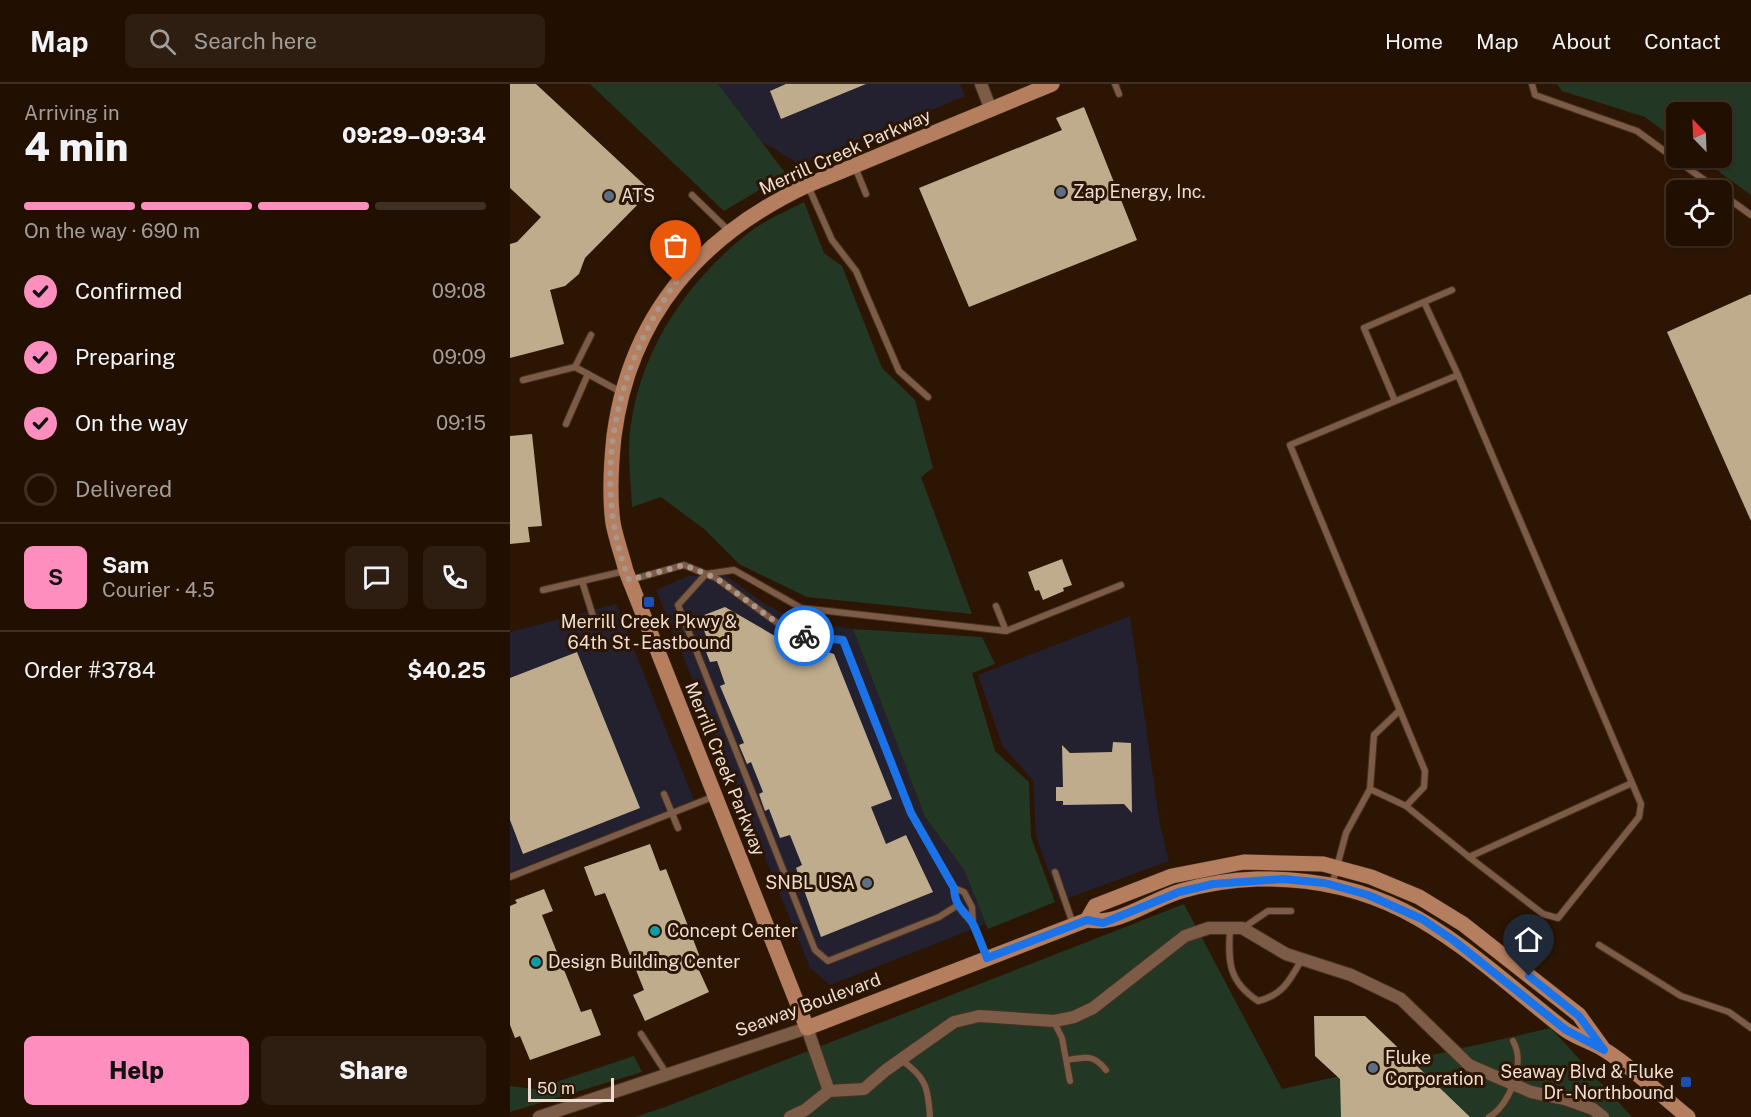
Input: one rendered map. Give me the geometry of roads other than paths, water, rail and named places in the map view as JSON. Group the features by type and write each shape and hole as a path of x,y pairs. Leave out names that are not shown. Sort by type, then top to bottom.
{"street":[{"path":"981,84 992,110"},
{"name":"Merrill Creek Parkway","path":"807,1028 627,576 613,524 610,491 611,460 622,392 638,345 657,309 676,282 730,232 773,202 808,185 1052,84"},
{"name":"Seaway Boulevard","path":"1080,922 1095,906 1172,876 1213,866 1281,861 1336,868 1371,877 1419,897 1463,924 1579,1016 1604,1050"},
{"name":"Seaway Boulevard","path":"539,1117 807,1028 1080,922 1103,923 1179,892 1213,884 1283,879 1332,885 1368,895 1422,919 1453,940 1566,1030 1604,1050 1688,1117"},
{"path":"790,1117 805,1110 829,1091 864,1089 900,1059 954,1022 979,1016 1054,1021 1074,1017 1093,1008 1185,936 1209,928 1236,928 1286,954 1351,975 1401,999 1469,1065 1531,1092 1565,1099 1593,1109 1604,1117"},
{"path":"807,1028 829,1091"}],"lane":[{"path":"1115,84 1119,94"},
{"path":"1532,84 1535,95 1637,130 1704,180"},
{"path":"855,166 866,194"},
{"path":"808,185 832,240 856,271 899,370 928,397"},
{"path":"692,195 730,232"},
{"path":"1732,201 1751,215"},
{"path":"1395,401 1364,328 1452,290"},
{"path":"1370,789 1406,806 1543,914 1558,918 1639,817 1641,804 1425,302"},
{"path":"575,367 591,335"},
{"path":"523,380 575,367 622,392"},
{"path":"566,424 588,374"},
{"path":"1406,806 1424,787 1425,771 1398,712 1290,445 1458,375"},
{"path":"543,590 582,581 627,576 684,565 716,578 795,636 843,640 911,813 954,888 958,905 973,923 987,958"},
{"path":"958,905 939,917 828,961 815,950 678,605 705,574 734,570 801,608 1006,631 1121,585"},
{"path":"582,581 596,626"},
{"path":"996,606 1006,631"},
{"path":"1332,885 1346,833 1370,789 1374,735 1398,712"},
{"path":"1469,857 1632,783"},
{"path":"664,794 678,828"},
{"path":"510,877 715,796"},
{"path":"1055,872 1080,922"},
{"path":"954,888 964,892 972,907 973,923"},
{"path":"1291,911 1268,911 1236,928 1228,957 1234,977 1245,992 1258,1001 1275,997 1303,958"},
{"path":"1599,945 1681,996 1729,1012 1751,1028"},
{"path":"1054,1021 1062,1038 1070,1081"},
{"path":"641,1034 668,1076"},
{"path":"1489,1117 1499,1111 1519,1063 1519,1051 1513,1041"},
{"path":"1067,1060 1091,1056 1099,1061 1106,1070"},
{"path":"900,1059 923,1079 928,1093 930,1117"}],"place":[{"name":"Zap Energy, Inc.","path":"1061,192"},
{"name":"ATS","path":"609,196"},
{"name":"Merrill Creek Pkwy & 64th St - Eastbound","path":"649,602"},
{"name":"SNBL USA","path":"867,883"},
{"name":"Concept Center","path":"655,931"},
{"name":"Design Building Center","path":"536,962"},
{"name":"Fluke Corporation","path":"1373,1068"},
{"name":"Seaway Blvd & Fluke Dr - Northbound","path":"1686,1082"}]}
